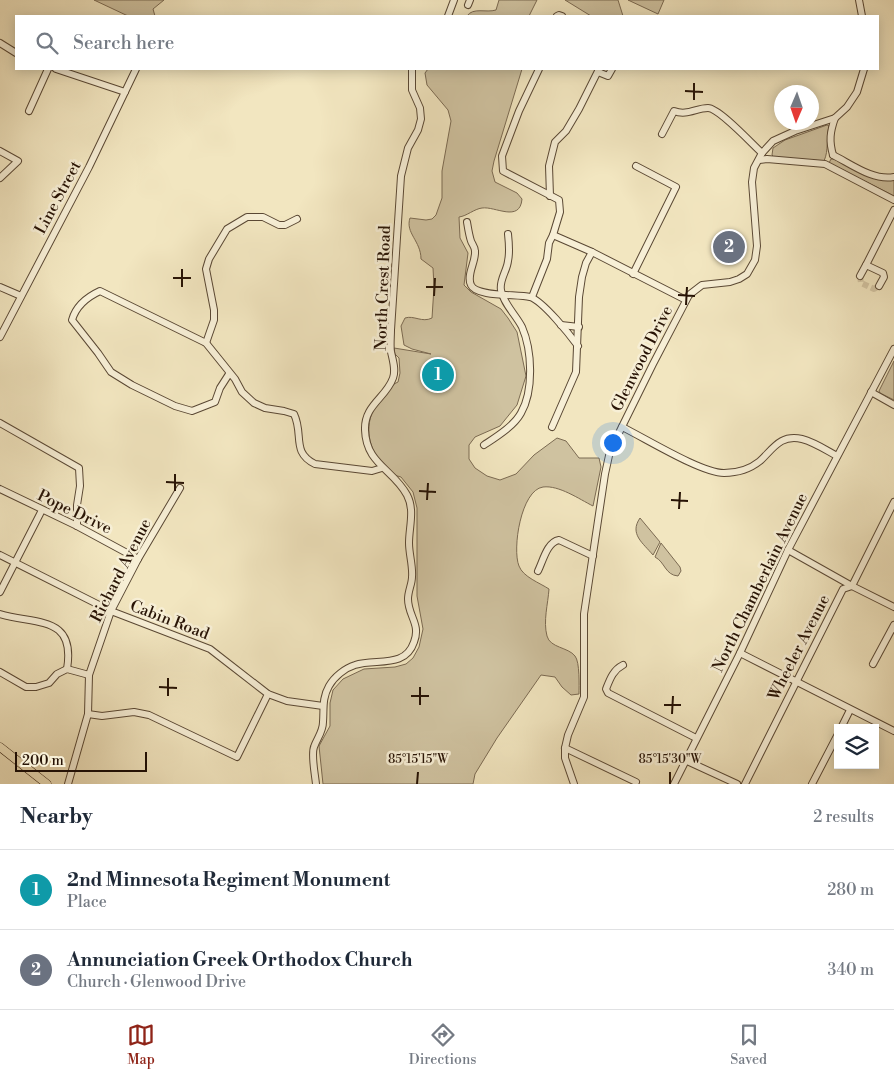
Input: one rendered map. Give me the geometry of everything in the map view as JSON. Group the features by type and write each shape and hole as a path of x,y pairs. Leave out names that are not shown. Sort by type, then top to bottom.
{"main road":[{"path":"0,747 47,784"}],"street":[{"path":"448,15 454,0"},
{"path":"859,0 862,15"},
{"path":"0,43 15,52"},
{"path":"29,111 48,70"},
{"path":"59,70 125,92"},
{"name":"Line Street","path":"0,337 88,167 136,70"},
{"name":"North Crest Road","path":"316,784 313,748 323,724 322,706 324,696 330,685 339,674 353,665 388,662 403,658 410,651 417,627 408,605 412,577 409,542 411,508 407,494 382,468 368,449 365,430 366,417 372,405 394,378 391,330 401,176 408,148 418,130 421,119 420,108 412,90 412,70"},
{"path":"532,297 547,259 549,244 560,212 559,200 503,171 502,156 518,111 538,70"},
{"path":"550,196 549,166 555,142 566,131 579,110 598,70 608,76 611,70"},
{"name":"Glenwood Drive","path":"574,784 565,758 565,748 568,735 584,698 584,614 610,451 686,300 694,290 702,285 730,282 747,274 755,260 757,246 752,182 754,168 762,153 773,141 795,131 835,118 847,107 857,92 864,70"},
{"path":"662,134 674,111 681,114 709,108 714,109 762,153"},
{"path":"835,118 830,133 833,155 873,176 885,179 894,177"},
{"path":"0,151 18,161 0,178"},
{"path":"824,164 833,155"},
{"path":"759,160 824,164 894,200"},
{"path":"633,274 676,186 636,166"},
{"path":"860,276 894,210"},
{"path":"206,343 214,315 206,269 226,229 247,218 263,218 278,225 285,225 297,219"},
{"path":"467,222 475,250 470,277 470,284 474,290 483,293 532,297 562,325 578,346"},
{"path":"484,445 502,433 521,413 529,389 531,364 528,342 522,326 501,293 500,285 508,262 508,234"},
{"path":"553,235 592,252 686,300"},
{"path":"552,427 576,372 579,297 586,263 592,252"},
{"path":"866,265 883,273 884,277 880,286"},
{"path":"0,287 21,296"},
{"path":"229,374 220,388 215,402 192,411 175,406 125,381 112,372 72,320 74,312 88,297 100,291 206,343 229,374 236,379 242,392 254,403 294,414 298,422 300,453 307,460 315,464 372,471 382,468"},
{"path":"562,325 579,327"},
{"name":"North Chamberlain Avenue","path":"674,784 740,653 788,550 894,349"},
{"path":"870,392 894,405"},
{"path":"0,424 79,468 80,486 76,505 77,526"},
{"path":"622,427 698,466 716,472 724,473 743,470 760,461 771,447 781,441 791,439 803,440 837,456"},
{"name":"Richard Avenue","path":"68,784 88,714 89,675 111,611 138,559 180,488"},
{"name":"Pope Drive","path":"0,489 77,526 138,559"},
{"name":"Wheeler Avenue","path":"745,784 842,589 852,586 894,502"},
{"path":"0,592 42,510"},
{"path":"538,571 550,545 554,541 559,540 593,556"},
{"path":"788,550 894,607"},
{"name":"Cabin Road","path":"0,555 111,611 210,649 268,694 288,701 322,706"},
{"path":"0,614 44,623 58,629 66,638 68,648 67,669"},
{"path":"872,664 894,625"},
{"path":"740,653 894,731"},
{"path":"622,665 610,677 606,689 608,693 696,738"},
{"path":"0,672 26,687 36,687 49,683 57,674 67,669 89,675"},
{"path":"88,714 102,716 134,712 149,715 237,756 268,694"},
{"path":"843,724 850,710"},
{"path":"812,784 834,742"},
{"path":"565,748 636,782"},
{"path":"685,760 736,784"}],"shaded area":[{"path":"94,0 164,0 153,9 155,15 126,15"},
{"path":"499,0 537,0 530,15 468,15 476,11 496,10"},
{"path":"565,0 618,0 623,15 589,15"},
{"path":"628,0 664,0 658,14"},
{"path":"427,70 522,70 492,171 495,182 517,193 522,199 520,206 512,212 482,208 459,217 460,238 468,253 464,285 471,292 501,309 508,318 517,332 526,376 517,405 500,426 475,437 469,445 469,459 475,468 487,476 500,480 516,474 534,455 557,438 566,441 579,458 599,458 601,467 593,506 562,490 543,487 535,491 529,498 520,521 518,534 517,558 521,570 528,577 549,589 545,624 547,636 552,643 572,653 577,659 579,694 571,695 555,677 541,675 497,738 475,774 473,784 323,784 319,746 330,726 330,703 333,690 343,679 364,669 395,667 406,664 413,658 419,647 423,629 417,596 417,508 413,492 401,477 389,471 372,448 369,426 372,412 376,405 394,384 398,382 400,373 399,358 395,354 394,348 431,354 404,345 401,326 405,318 412,317 425,320 432,318 433,268 421,259 419,247 411,233 409,223 410,218 426,220 432,219 436,215 442,198 442,171 451,121 448,110 427,85 425,73"},
{"path":"829,126 824,161 774,157 772,155 773,148 785,140 813,130 819,130 819,128"},
{"path":"831,159 876,179 894,179 894,196 829,163"},
{"path":"894,361 894,400 879,391"},
{"path":"640,518 660,542 653,555 637,534 636,529"},
{"path":"661,543 680,567 681,571 678,576 670,573 655,557"}],"tunnel":[{"path":"860,276 861,283 874,289 879,286"}],"place":[{"name":"Annunciation Greek Orthodox Church","path":"729,247"},
{"name":"2nd Minnesota Regiment Monument","path":"438,375"}]}
